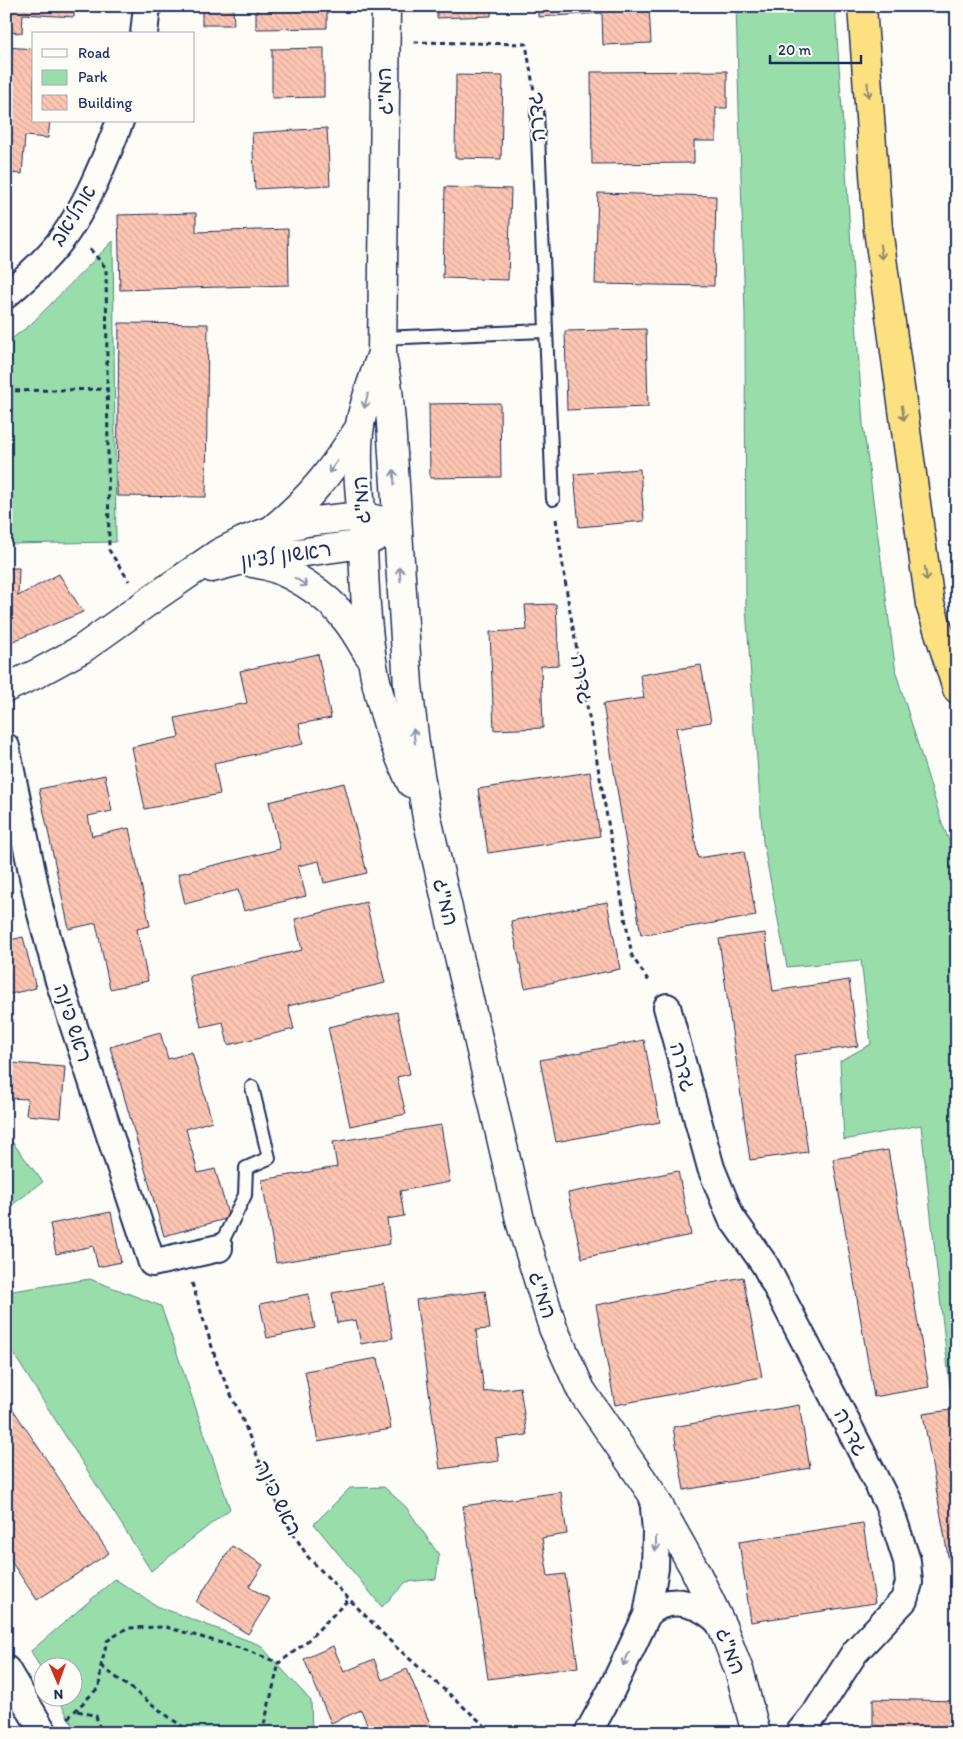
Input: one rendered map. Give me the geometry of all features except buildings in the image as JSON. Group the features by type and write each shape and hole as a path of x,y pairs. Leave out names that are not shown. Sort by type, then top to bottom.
{"highway":[{"path":"862,6 878,229 930,604 957,689"}],"street":[{"path":"144,32 148,6"},
{"name":"המ\"ג","path":"386,6 382,347 392,423 408,685 427,818 521,1224 553,1328 581,1390 653,1495 675,1532 722,1626 740,1673 756,1733"},
{"name":"אהליאב","path":"6,295 28,277 59,243 105,161 120,122"},
{"name":"המ\"ג","path":"382,347 360,427 359,460 362,544 367,622 372,662 390,732 401,762 427,818"},
{"path":"272,530 292,513 326,478 360,427"},
{"name":"ראשון לציון","path":"6,688 82,649 174,584 219,554 243,541 272,530 306,522 361,516 397,526"},
{"name":"ראשון לציון","path":"174,584 195,574 239,561 362,544 397,526"},
{"path":"239,561 266,564 275,568 301,581 332,604 347,620 372,662"},
{"name":"ראש פינה","path":"8,763 40,910 59,981 152,1263 220,1248"},
{"name":"גדרה","path":"667,1007 710,1168 731,1217 765,1265 847,1423 889,1506 907,1561 909,1583 904,1600 855,1652 817,1711 799,1733"},
{"path":"588,1733 611,1691 647,1615 655,1568 656,1532 653,1495"},
{"path":"647,1615 661,1604 677,1602 704,1610 722,1626"},
{"path":"6,1669 54,1727"}],"lane":[{"name":"גדרה","path":"538,111 545,331 553,499"},
{"path":"382,347 545,331"},
{"path":"220,1248 245,1196 246,1168 269,1158 252,1087"}],"path":[{"name":"גדרה","path":"385,42 526,44 538,111"},
{"path":"70,225 106,268 109,550 145,604"},
{"path":"6,391 108,389"},
{"name":"גדרה","path":"553,499 568,600 632,956 667,1007"},
{"name":"ראש פינה","path":"183,1256 218,1366 281,1514 308,1556 394,1646 492,1733"},
{"path":"262,1733 279,1662 304,1644 349,1599"},
{"path":"54,1727 77,1711 99,1687 101,1666 107,1641 127,1628 166,1627 246,1650 279,1662"},
{"path":"101,1666 192,1733"},
{"path":"77,1711 96,1716 101,1733"}],"green space":[{"path":"736,6 835,6 863,424 896,673 942,823 957,861 957,1389 950,1388 921,1125 844,1140 840,1061 871,1044 861,960 787,967 763,842 746,608 745,314"},
{"path":"113,241 116,542 8,544 6,343 30,325"},
{"path":"6,1134 43,1182 12,1205 6,1198"},
{"path":"90,1279 161,1306 230,1509 151,1571 6,1342 6,1292"},
{"path":"384,1487 406,1507 439,1555 436,1579 406,1582 382,1607 314,1524 350,1488"},
{"path":"115,1579 157,1606 260,1645 311,1701 312,1733 77,1733 62,1706 82,1706 82,1656 34,1656 31,1651"}]}
